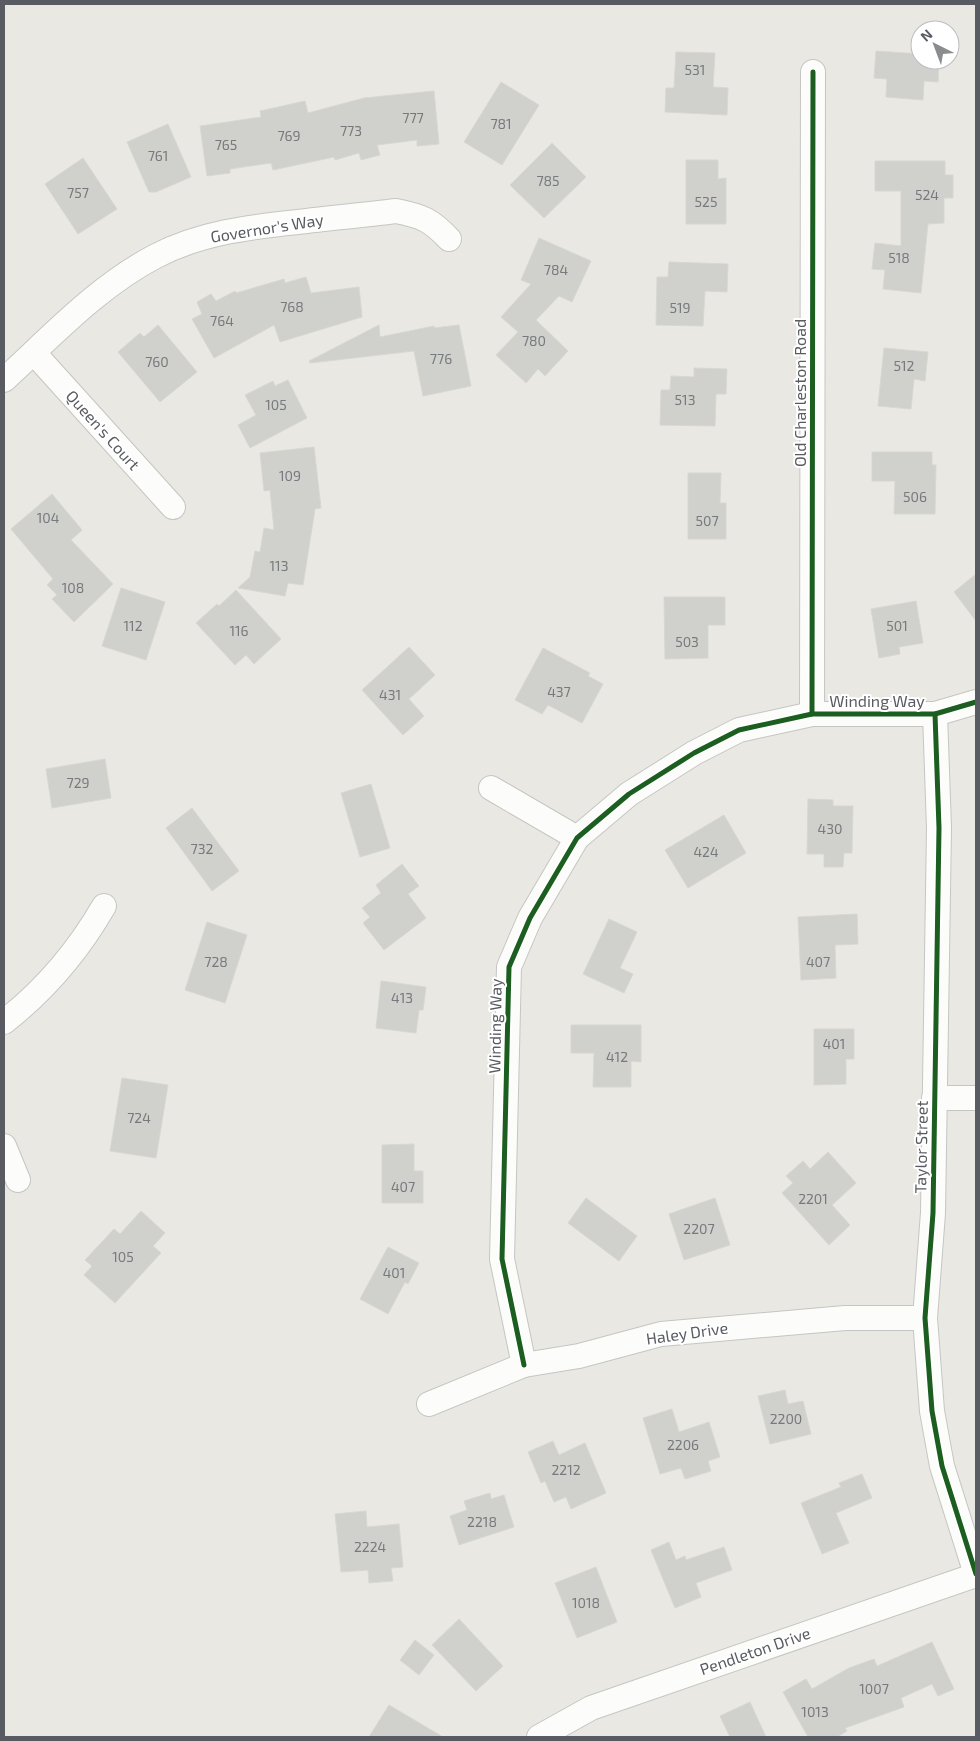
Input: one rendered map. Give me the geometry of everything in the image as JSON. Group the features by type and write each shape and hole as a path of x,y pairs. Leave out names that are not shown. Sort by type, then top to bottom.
{"street":[{"name":"Old Charleston Road","path":"812,714 813,72"},
{"name":"Governor's Way","path":"4,380 81,309 121,276 156,256 185,243 223,232 255,226 396,211 418,215 437,226 449,239"},
{"name":"Queen's Court","path":"34,353 173,507"},
{"name":"Winding Way","path":"524,1365 502,1259 510,966 530,918 577,838 629,794 694,753 739,730 812,714 936,714 976,702"},
{"name":"Taylor Street","path":"936,714 939,828 933,1213 925,1318 932,1411 942,1466 976,1574"},
{"path":"491,788 577,838"},
{"path":"4,1022 20,1010 64,966 88,934 104,906"},
{"path":"934,1098 976,1098"},
{"path":"4,1146 18,1180"},
{"name":"Haley Drive","path":"429,1404 524,1365 579,1356 661,1334 845,1318 925,1318"},
{"name":"Pendleton Drive","path":"539,1737 591,1708 976,1574"}],"building":[{"path":"876,51 910,53 910,70 939,70 938,82 924,81 923,100 886,97 887,79 874,78"},
{"path":"676,52 715,53 713,87 728,88 727,115 665,112 666,88 674,88"},
{"path":"501,82 539,105 502,165 464,142"},
{"path":"434,91 439,144 417,146 417,140 377,145 380,155 361,160 359,153 335,160 334,157 273,170 271,163 230,169 230,173 207,176 200,126 261,117 260,111 305,101 308,113 364,98"},
{"path":"168,124 191,177 156,192 149,192 127,142"},
{"path":"552,143 586,177 544,218 510,185"},
{"path":"83,158 117,209 78,234 45,184"},
{"path":"686,160 718,160 718,179 726,178 726,224 686,224"},
{"path":"875,161 945,161 945,175 953,175 953,198 944,198 944,223 928,224 921,293 883,289 885,270 872,269 875,243 901,246 901,191 875,191"},
{"path":"539,238 591,261 572,302 559,296 536,320 568,351 545,376 538,369 526,383 496,355 518,332 501,317 531,284 521,280"},
{"path":"669,262 728,264 727,292 705,291 703,326 656,325 657,277 668,277"},
{"path":"306,277 311,293 359,287 362,317 280,342 274,325 214,358 192,319 202,314 197,302 211,294 216,301 235,291 236,293 284,279 285,283"},
{"path":"158,325 197,372 160,402 118,352 140,333 144,337"},
{"path":"379,325 380,337 434,326 434,328 459,325 471,386 423,396 414,351 310,363 309,361"},
{"path":"884,348 928,352 925,381 914,379 911,409 878,406"},
{"path":"694,368 727,369 726,394 716,394 715,426 660,425 661,390 670,390 671,376 694,377"},
{"path":"288,380 307,418 250,448 238,425 256,415 245,395 273,381 275,386"},
{"path":"314,447 321,508 315,509 303,585 288,583 285,596 238,588 250,577 255,551 260,552 264,528 274,530 270,490 264,491 260,453"},
{"path":"872,452 932,452 932,465 936,465 935,514 894,514 895,481 872,481"},
{"path":"688,473 721,473 720,503 726,503 726,539 688,539"},
{"path":"52,494 82,530 71,540 113,584 74,622 52,599 57,595 47,585 53,579 11,529"},
{"path":"976,574 976,621 954,592"},
{"path":"121,588 165,602 146,660 102,646"},
{"path":"236,590 281,639 254,664 246,655 235,665 196,623 217,604 219,606"},
{"path":"664,597 725,597 725,625 708,625 708,658 665,659"},
{"path":"916,601 923,643 899,647 900,654 879,658 871,609"},
{"path":"409,647 435,675 409,699 424,716 403,735 362,690"},
{"path":"543,648 590,673 588,676 603,684 582,723 548,705 542,714 515,700"},
{"path":"105,759 111,798 52,808 46,769"},
{"path":"371,784 390,848 360,857 341,793"},
{"path":"808,799 833,800 833,806 853,806 852,853 844,853 843,867 824,867 824,854 807,854"},
{"path":"192,808 239,871 212,891 166,828"},
{"path":"724,815 746,853 688,888 665,850"},
{"path":"402,864 419,886 408,894 426,918 384,950 363,923 370,917 362,908 381,893 376,885"},
{"path":"857,914 858,944 835,945 836,978 801,980 798,917"},
{"path":"609,919 637,932 620,968 633,974 624,993 583,974"},
{"path":"207,922 247,935 225,1003 185,990"},
{"path":"381,981 426,987 423,1010 419,1010 416,1033 376,1028"},
{"path":"571,1025 641,1025 641,1062 631,1061 631,1087 593,1087 594,1053 571,1053"},
{"path":"814,1029 854,1029 854,1059 846,1059 846,1084 814,1085"},
{"path":"122,1078 168,1085 156,1158 110,1151"},
{"path":"414,1144 414,1171 423,1171 423,1203 382,1203 382,1145"},
{"path":"828,1152 856,1183 832,1205 850,1225 829,1245 782,1193 793,1183 786,1176 803,1161 810,1169"},
{"path":"586,1198 637,1236 619,1261 568,1223"},
{"path":"715,1198 730,1245 684,1260 669,1214"},
{"path":"141,1211 165,1233 153,1246 161,1253 115,1303 84,1275 92,1266 85,1260 114,1229 120,1234"},
{"path":"388,1247 419,1263 408,1284 405,1282 388,1314 360,1299"},
{"path":"785,1390 788,1404 803,1401 811,1434 770,1444 758,1396"},
{"path":"672,1409 679,1432 709,1422 720,1457 708,1461 711,1471 685,1479 681,1468 660,1474 643,1418"},
{"path":"553,1441 559,1455 585,1443 606,1493 571,1509 566,1497 554,1502 545,1481 541,1483 528,1452"},
{"path":"862,1474 872,1498 836,1513 849,1543 822,1554 801,1503 841,1487 839,1483"},
{"path":"490,1493 491,1499 504,1495 514,1527 459,1545 450,1516 467,1510 464,1501"},
{"path":"366,1511 367,1527 399,1524 403,1567 391,1568 393,1581 369,1583 368,1570 341,1572 335,1514"},
{"path":"669,1542 676,1560 685,1556 686,1560 724,1547 732,1570 696,1583 701,1597 675,1608 651,1550"},
{"path":"596,1567 617,1622 577,1638 555,1583"},
{"path":"459,1619 503,1666 476,1691 432,1645"},
{"path":"415,1640 434,1655 419,1675 400,1660"},
{"path":"932,1642 954,1689 938,1696 932,1684 901,1698 904,1707 845,1728 847,1731 837,1737 808,1737 783,1692 806,1679 812,1689 849,1668 874,1659 877,1666"},
{"path":"750,1702 766,1737 730,1737 720,1716"},
{"path":"389,1705 443,1737 369,1737"}],"cycle path":[{"path":"812,714 813,72"},
{"path":"524,1365 502,1259 509,967 530,918 577,838 629,794 694,753 739,730 812,714 935,714 976,702"},
{"path":"935,714 939,828 933,1213 925,1318 932,1411 942,1466 976,1574"}]}
